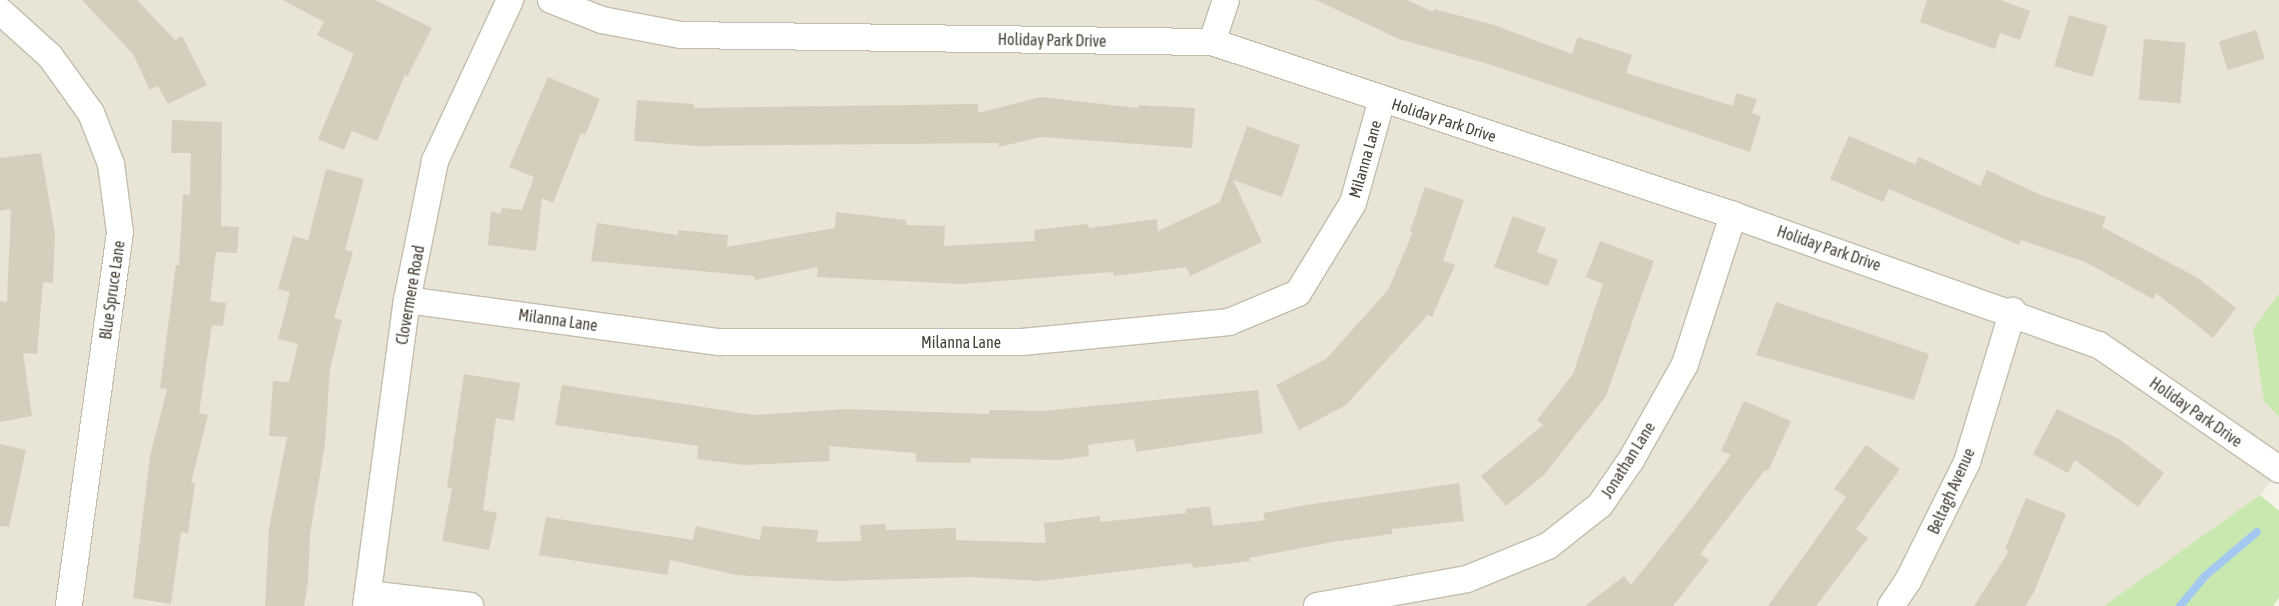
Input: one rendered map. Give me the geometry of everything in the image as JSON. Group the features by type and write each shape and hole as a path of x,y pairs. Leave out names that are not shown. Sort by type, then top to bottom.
{"street":[{"name":"Clovermere Road","path":"367,600 407,300 435,161 510,0"},
{"name":"Holiday Park Drive","path":"551,0 602,20 681,35 1212,42 1733,215 2013,312 2100,345 2279,469"},
{"path":"1212,42 1226,0"},
{"name":"Blue Spruce Lane","path":"0,11 50,56 92,113 110,164 120,232 70,606"},
{"name":"Milanna Lane","path":"407,300 719,342 1022,342 1229,322 1298,293 1353,203 1382,99"},
{"name":"Jonathan Lane","path":"1318,606 1467,579 1548,546 1600,505 1631,460 1684,364 1733,215"},
{"name":"Beltagh Avenue","path":"1891,606 1908,581 1967,462 2013,312"},
{"path":"367,600 470,606"}],"shaded area":[{"path":"0,0 2279,0 2279,470 2260,495 2104,606 0,606"}],"green space":[{"path":"2279,294 2279,417 2264,401 2253,329"},
{"path":"2260,495 2279,511 2279,598 2273,606 2104,606"}],"building":[{"path":"82,0 137,0 175,40 182,36 207,85 168,104 158,86 150,90 133,54"},
{"path":"283,0 375,0 432,28 407,77 405,75 377,141 352,131 344,150 318,139 354,54 317,35 324,22"},
{"path":"1316,0 1407,0 1433,12 1434,9 1494,25 1572,54 1578,37 1632,55 1626,73 1733,106 1736,93 1757,99 1752,113 1761,116 1750,152 1488,64 1399,39"},
{"path":"1927,0 2000,0 2030,11 2020,40 2000,33 1995,49 1920,22"},
{"path":"2069,15 2107,26 2093,77 2054,66"},
{"path":"2256,30 2265,59 2227,70 2219,41"},
{"path":"2144,39 2186,43 2181,103 2139,100"},
{"path":"548,77 600,99 585,135 581,133 553,203 542,198 536,251 488,245 491,211 500,214 502,208 522,210 534,177 509,167"},
{"path":"1040,97 1138,108 1139,105 1195,108 1192,148 1041,137 999,147 998,143 696,146 634,141 637,100 694,104 694,108 978,104 978,113"},
{"path":"172,120 222,122 221,226 239,227 237,253 216,252 210,301 226,303 223,326 212,325 199,413 208,415 191,483 195,483 188,533 181,532 171,604 133,598 150,456 167,389 160,388 176,265 179,265 183,194 190,195 191,153 171,153"},
{"path":"1247,126 1300,145 1282,197 1233,180 1262,242 1190,276 1186,267 1114,276 1113,272 961,284 817,277 818,267 755,280 754,276 591,261 597,223 678,235 678,230 728,235 727,247 835,228 836,212 906,220 906,225 945,226 944,246 1035,241 1034,230 1088,224 1089,228 1157,219 1158,231 1220,202"},
{"path":"1849,136 1915,164 1919,157 1980,186 1987,170 2041,195 2106,217 2102,227 2198,278 2236,308 2213,338 2156,293 2153,299 2085,262 2021,240 2019,245 1889,189 1883,202 1830,179"},
{"path":"41,153 55,234 53,283 43,282 37,354 23,353 32,416 0,422 0,301 7,302 11,209 0,211 0,158"},
{"path":"326,169 364,179 345,250 353,252 334,318 342,320 330,369 325,444 310,534 308,582 304,606 265,606 269,528 287,437 269,436 273,381 289,382 298,344 278,339 290,292 278,289 293,236 308,240"},
{"path":"1425,187 1464,200 1443,261 1455,265 1432,317 1428,315 1346,405 1299,430 1276,385 1326,359 1388,290 1413,232 1410,231"},
{"path":"1513,216 1546,228 1537,252 1558,260 1548,286 1494,267"},
{"path":"1600,241 1654,261 1606,396 1544,475 1506,506 1481,476 1543,425 1537,420 1573,374 1603,284 1586,277"},
{"path":"1776,302 1929,354 1914,400 1756,355"},
{"path":"464,374 520,383 514,421 496,418 483,510 497,513 489,550 442,541 452,488 447,487"},
{"path":"562,385 754,415 846,409 989,414 989,410 1042,411 1258,390 1263,433 1136,452 1134,439 1088,445 1089,456 1060,460 971,458 971,463 916,462 916,453 829,446 830,461 744,465 697,459 698,446 555,425"},
{"path":"1744,401 1791,421 1768,471 1765,470 1700,554 1709,560 1673,606 1585,606 1624,576 1631,585 1687,514 1731,455 1721,451"},
{"path":"2057,409 2119,439 2164,473 2138,507 2075,460 2068,473 2033,454"},
{"path":"0,444 26,450 9,527 0,526"},
{"path":"1866,445 1900,469 1856,529 1868,538 1816,606 1768,606 1846,497 1834,489"},
{"path":"1459,483 1464,521 1392,529 1392,534 1338,541 1249,558 1250,561 1193,568 1192,563 1040,581 972,577 835,581 736,575 670,560 667,575 539,555 546,517 693,540 696,526 760,540 762,526 818,530 817,542 861,541 860,525 885,524 886,530 956,528 956,540 1046,543 1044,523 1100,516 1100,522 1186,513 1186,509 1210,506 1213,526 1265,520 1263,513 1306,505"},
{"path":"2026,498 2066,514 2034,592 2025,606 1974,606 2009,551 2005,549"}],"waterway":[{"path":"2180,606 2205,576 2257,532"}]}
